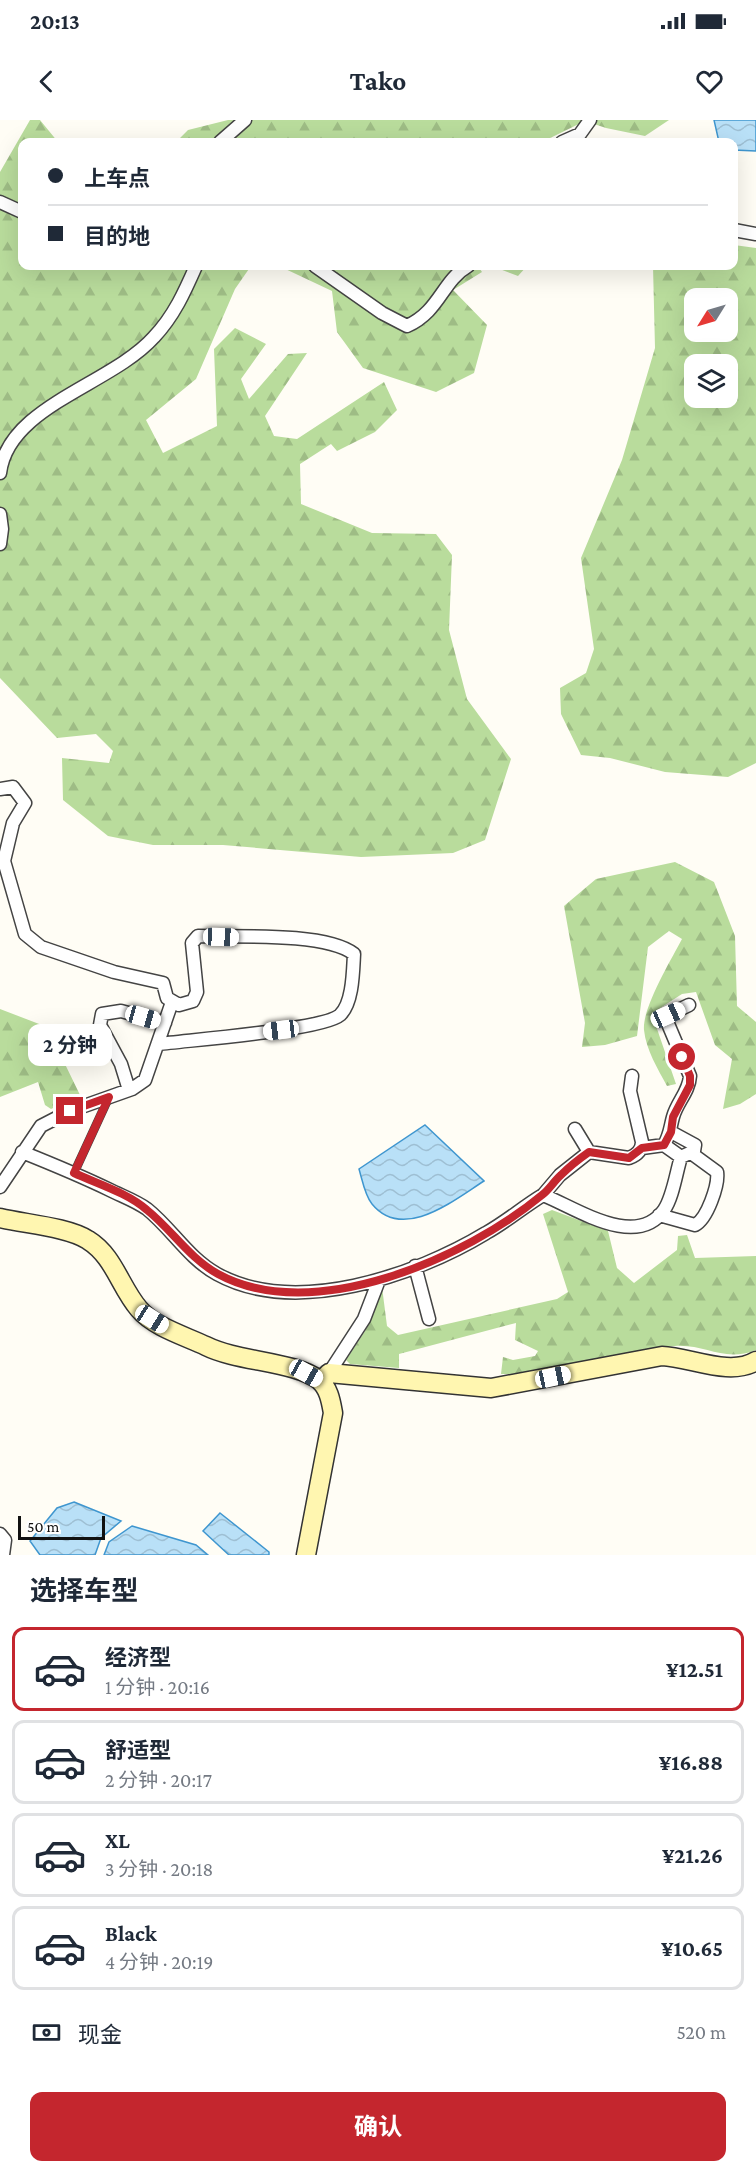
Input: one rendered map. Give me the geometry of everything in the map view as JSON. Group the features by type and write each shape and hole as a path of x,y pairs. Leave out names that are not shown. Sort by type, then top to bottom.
{"street":[{"path":"224,138 244,120"},
{"path":"571,138 580,134 590,120"},
{"path":"0,202 18,210"},
{"path":"738,231 756,234"},
{"path":"0,473 18,431 34,416 116,370 154,338 180,302 194,270"},
{"path":"321,270 382,313 407,326 423,319 443,295 456,272 460,270"},
{"path":"0,514 2,529 0,544"},
{"path":"0,789 13,787 25,803 13,823 4,861 25,934 41,947 114,972 163,983 167,998 172,1002 188,1004 193,1001 197,992 192,943 198,936 314,940 346,948 354,954 346,1007 338,1017 281,1030 159,1044"},
{"path":"0,1187 41,1126 70,1111 129,1090 145,1080 172,1002"},
{"path":"664,1145 671,1132 673,1117 690,1085 690,1076 666,1019 668,1015 690,1005"},
{"path":"129,1090 121,1064 99,1019 102,1014 121,1011 165,1023"},
{"path":"632,1076 630,1091 642,1148"},
{"path":"575,1129 589,1152"},
{"path":"543,1195 621,1228 635,1228 655,1220 665,1209 686,1155 695,1145 671,1132"},
{"path":"22,1152 74,1173 146,1208 201,1263 240,1284 295,1293 328,1290 379,1280 486,1233 543,1195 560,1175 589,1152 629,1158 642,1148 664,1145 717,1172 706,1212 700,1223 695,1226 659,1215"},
{"path":"0,1218 87,1239 109,1259 127,1294 141,1312 164,1326 230,1356 325,1377 491,1388 662,1356 680,1356 734,1367 756,1361"},
{"path":"415,1266 429,1319"},
{"path":"306,1555 333,1413 325,1377 364,1319 379,1280"},
{"path":"0,1534 5,1540 3,1555"}],"lane":[{"path":"74,1173 109,1097"}],"green space":[{"path":"30,120 40,120 55,138 20,138"},
{"path":"228,120 669,120 645,136 585,121 550,138 180,138 188,130"},
{"path":"18,141 18,270 248,270 235,289 196,379 146,420 163,453 217,426 214,349 235,328 266,344 241,379 249,399 288,354 307,353 265,416 274,436 297,439 384,382 397,410 375,432 337,451 331,444 300,464 301,504 372,533 436,534 452,555 449,630 467,699 511,759 485,840 453,853 361,857 223,845 153,845 108,836 63,800 62,758 109,763 113,751 96,734 57,738 0,678 0,172"},
{"path":"738,246 756,248 756,763 728,777 665,772 610,758 581,755 561,714 560,688 586,673 594,649 581,558 622,460 655,348 653,270 738,270"},
{"path":"287,270 481,270 482,272 453,290 487,325 474,373 436,392 363,368 337,332 332,291"},
{"path":"502,270 523,270 518,276"},
{"path":"675,862 714,882 735,936 737,1006 756,1022 756,1094 740,1104 723,1109 732,1059 715,1045 696,992 682,994 654,1012 655,1023 676,1084 667,1086 647,1045 644,1030 648,1009 658,984 682,939 669,931 648,947 637,1036 605,1045 582,1047 585,1023 564,906 596,879"},
{"path":"0,1009 47,1027 80,1095 51,1109 45,1105 38,1082 0,1097"},
{"path":"552,1210 608,1231 617,1268 634,1283 677,1250 678,1236 687,1235 695,1258 756,1256 756,1350 734,1355 686,1346 653,1348 545,1371 501,1374 503,1357 513,1360 535,1356 538,1351 515,1340 516,1323 399,1354 399,1368 350,1364 346,1360 365,1331 382,1287 387,1326 398,1335 557,1299 568,1292 543,1214"}],"water":[{"path":"714,120 756,120 756,151 738,150 738,138 718,138"},
{"path":"425,1125 484,1181 444,1207 428,1214 398,1219 384,1215 370,1201 359,1169"},
{"path":"74,1502 121,1521 101,1538 95,1555 40,1555 30,1541 57,1508"},
{"path":"220,1513 269,1552 269,1555 229,1555 203,1531"},
{"path":"132,1526 196,1545 208,1555 104,1555 109,1542"}],"route":[{"path":"70,1111 109,1097 74,1173 146,1208 188,1252 226,1279 240,1284 295,1293 328,1290 379,1280 438,1258 486,1233 543,1195 560,1175 589,1152 629,1158 635,1156 642,1148 664,1145 671,1132 673,1117 690,1085 690,1076 682,1057"}]}
